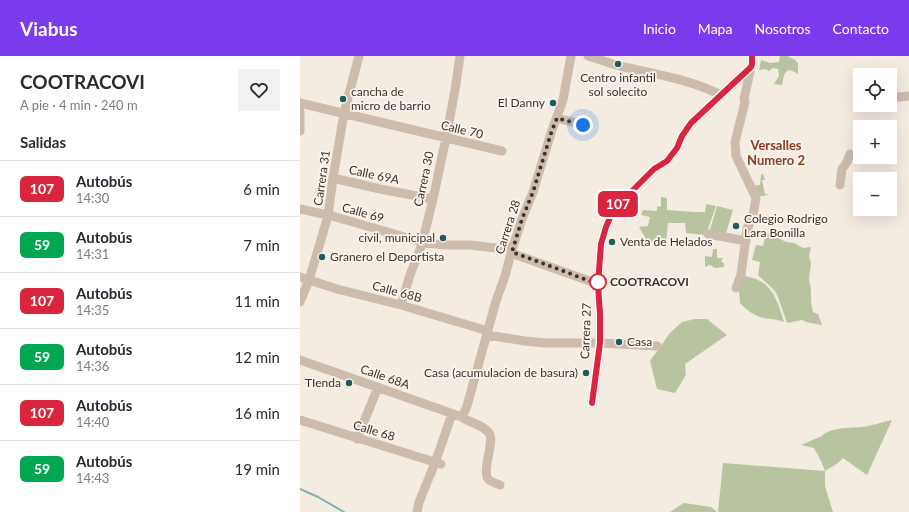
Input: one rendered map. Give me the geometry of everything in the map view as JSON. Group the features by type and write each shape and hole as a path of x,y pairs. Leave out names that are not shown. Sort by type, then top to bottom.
{"street":[{"name":"Carrera 31","path":"300,302 304,278 328,216 344,113 359,56"},
{"name":"Carrera 30","path":"401,305 410,275 423,242 446,138 460,56"},
{"name":"Carrera 28","path":"462,417 467,406 512,250 533,192 563,100 571,56"},
{"path":"588,56 619,66 688,81 721,95"},
{"path":"736,288 742,275 747,229 753,216 756,198 736,156 735,142 742,109 745,102 744,99 752,64 752,56"},
{"name":"Carrera 27","path":"592,403 600,343 598,284 601,244 612,213 626,193 632,191 654,169 667,161 677,148 682,136 691,123 751,67"},
{"path":"898,97 909,96"},
{"name":"Calle 70","path":"300,103 502,151"},
{"path":"300,112 300,131"},
{"path":"557,118 583,125"},
{"path":"840,185 842,169 850,154"},
{"name":"Calle 69A","path":"333,178 433,199"},
{"name":"Calle 69","path":"300,209 423,242 444,245 469,244 512,250 598,284"},
{"path":"708,234 746,241"},
{"name":"Calle 68B","path":"304,278 337,289 401,305 512,340 545,343 600,343"},
{"path":"600,343 657,346"},
{"name":"Calle 68A","path":"300,360 462,417 477,424 489,432 491,437 487,477 490,481 500,485"},
{"path":"357,439 378,387"},
{"path":"417,512 418,502 438,464 452,414"},
{"name":"Calle 68","path":"300,420 438,464"}],"green space":[{"path":"780,56 788,56 798,63 798,73 797,74 789,70 787,71 784,74 782,85 774,84 779,76 778,69 773,68 769,71 765,69 759,70 761,60 770,63 779,62"},
{"path":"763,174 765,180 762,180 765,194 768,195 756,197 752,186 760,185 761,175"},
{"path":"661,197 667,198 667,210 705,212 706,204 716,206 706,235 686,233 685,223 668,223 666,242 653,241 648,247 646,239 639,227 648,226 650,217 641,215 643,210 657,211 657,207 661,206"},
{"path":"717,206 733,210 725,237 709,233"},
{"path":"766,233 786,242 794,243 803,248 811,247 809,256 811,263 809,279 811,302 813,312 818,314 822,325 802,320 787,323 775,291 758,275 760,262 752,260 756,245 763,246"},
{"path":"713,249 717,249 717,258 723,258 721,262 724,263 724,267 715,268 710,265 705,267 705,256 712,257"},
{"path":"744,276 758,280 769,288 776,299 784,322 757,316 740,303 739,290"},
{"path":"695,319 707,319 727,335 685,364 686,375 675,393 657,389 650,361 670,333 682,322"},
{"path":"892,420 867,475 843,458 825,471 814,448 801,445 835,429 865,426"},
{"path":"723,463 825,471 825,486 833,512 718,512"},
{"path":"684,503 711,507 716,512 670,512"}],"waterway":[{"path":"300,489 318,497 344,512"}],"bus line":[{"name":"107","path":"592,403 600,343 598,284 601,244 612,213 626,193 632,191 654,169 667,161 677,148 682,136 691,123 751,67 752,56"}],"place":[{"name":"Centro infantil sol solecito","path":"618,64"},
{"name":"cancha de micro de barrio","path":"343,99"},
{"name":"El Danny","path":"553,103"},
{"name":"Colegio Rodrigo Lara Bonilla","path":"736,226"},
{"name":"civil, municipal","path":"443,238"},
{"name":"Venta de Helados","path":"612,242"},
{"name":"Granero el Deportista","path":"322,257"},
{"name":"COOTRACOVI","path":"598,282"},
{"name":"Casa","path":"619,342"},
{"name":"Casa (acumulacion de basura)","path":"586,373"},
{"name":"TIenda","path":"349,383"}],"district":[{"name":"Versalles Numero 2","path":"776,152"}],"route":[{"path":"583,125 557,118 512,252 516,255 598,284 598,282"}]}
